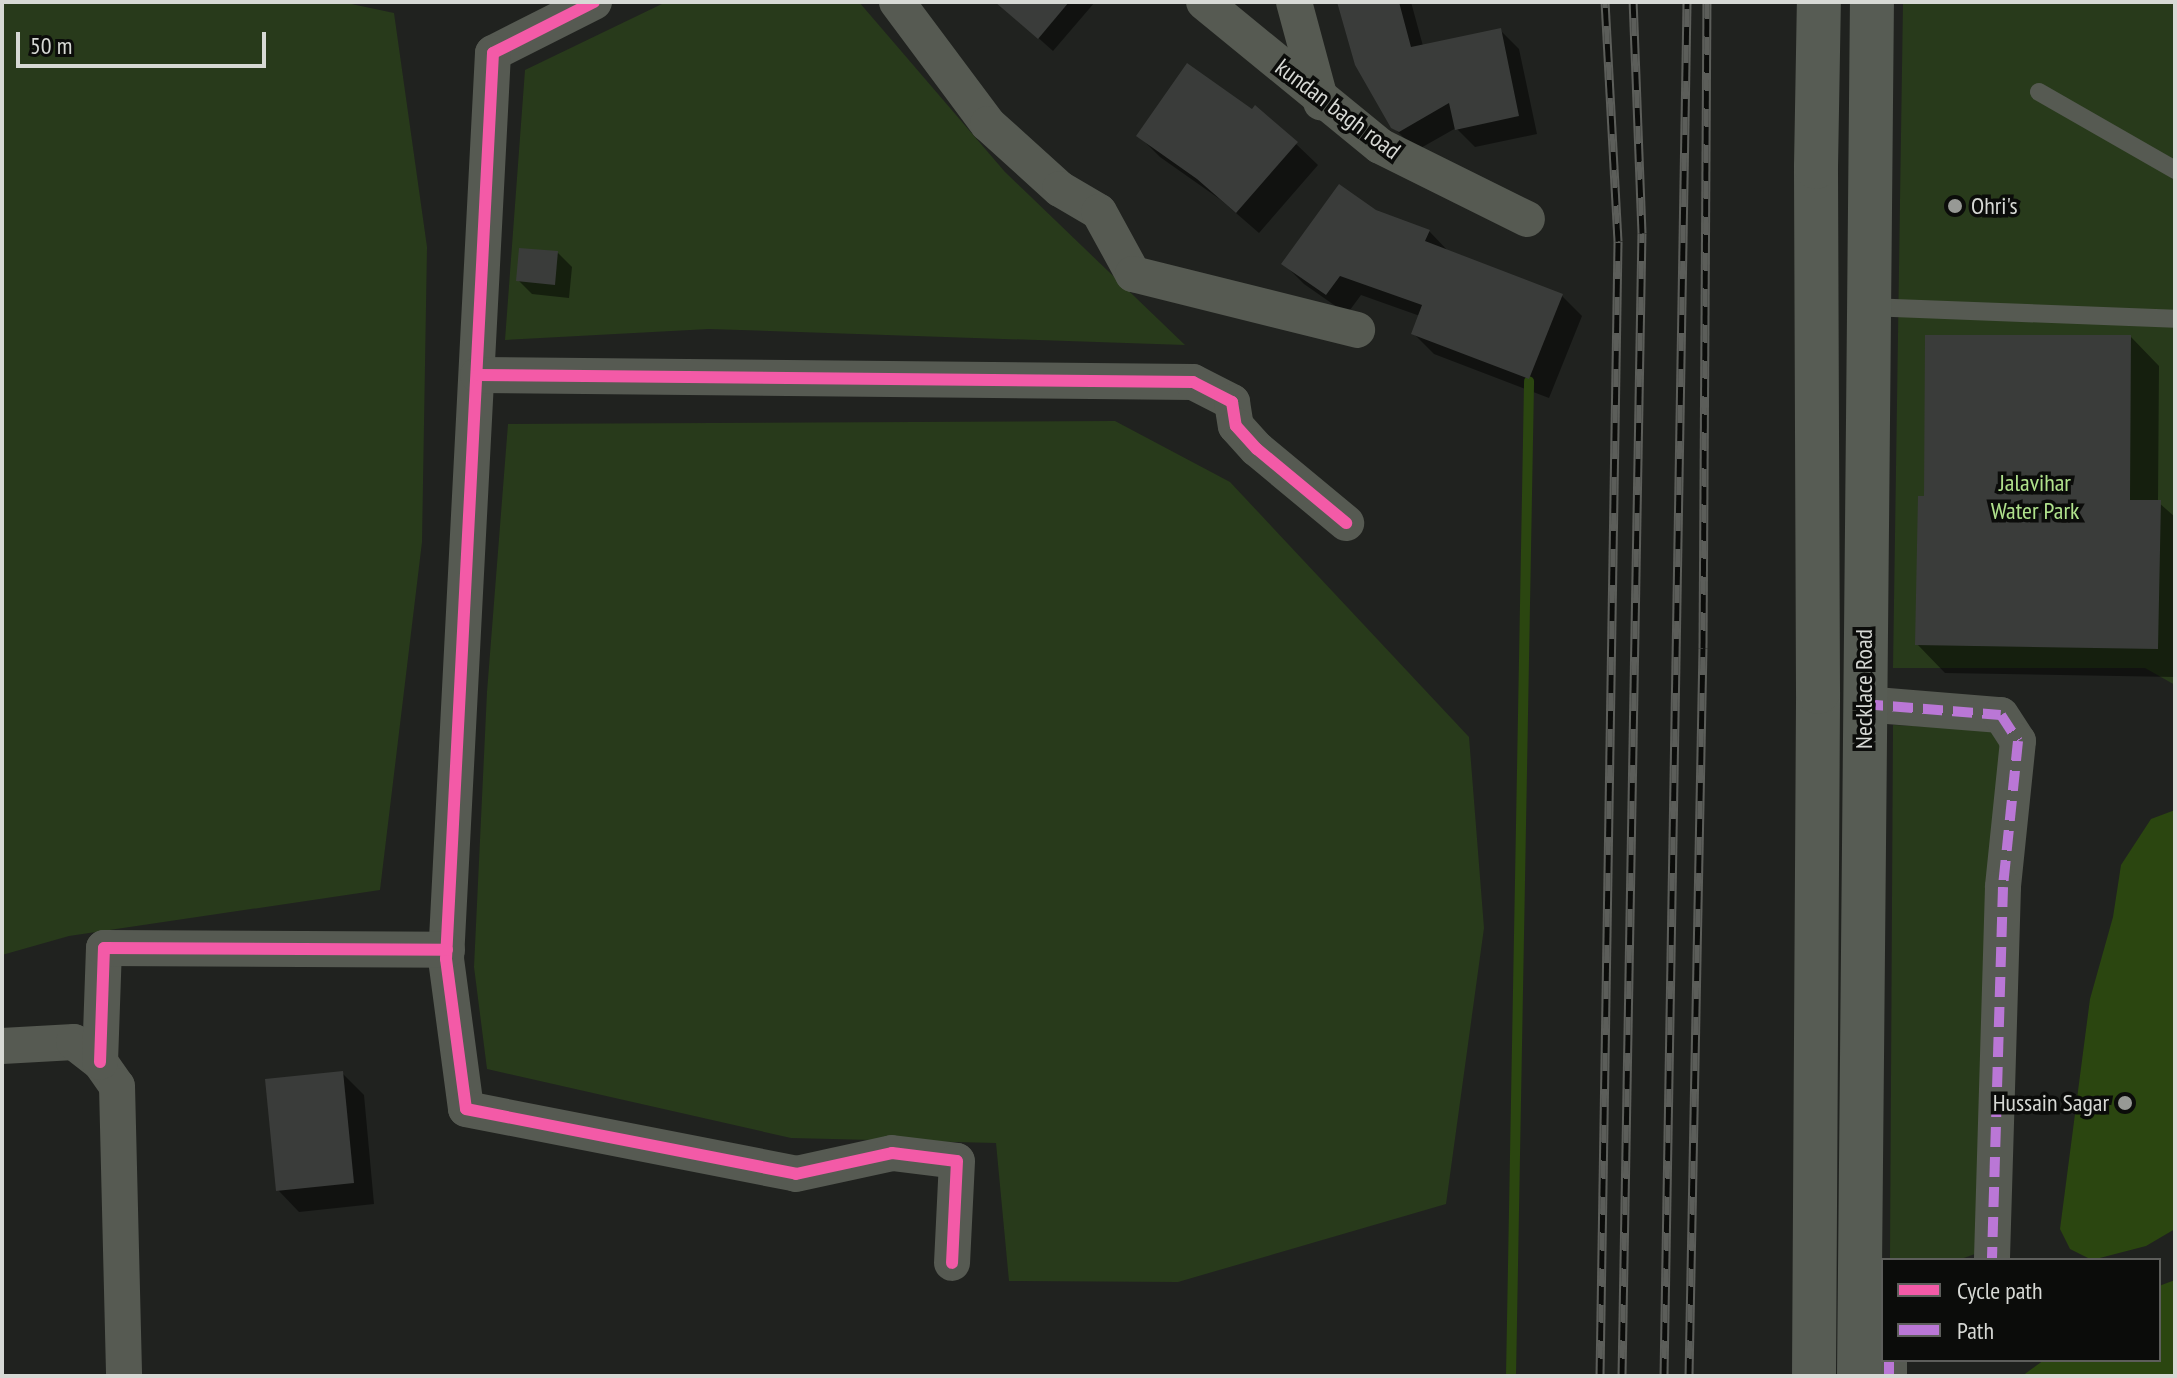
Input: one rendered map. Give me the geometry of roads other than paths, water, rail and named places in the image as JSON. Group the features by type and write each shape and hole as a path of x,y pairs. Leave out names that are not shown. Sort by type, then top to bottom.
{"main road":[{"name":"Necklace Road","path":"1814,1368 1819,2"},
{"name":"Necklace Road","path":"1872,2 1863,704 1874,1368"},
{"path":"1817,86 1871,87"}],"street":[{"path":"594,2 493,53 447,950 466,1109 796,1174 892,1153 957,1161 952,1263"},
{"path":"897,2 988,124 1060,189 1099,212 1133,274 1357,330"},
{"name":"kundan bagh road","path":"1204,2 1321,102 1380,146 1527,219"},
{"path":"1294,2 1321,102"},
{"path":"478,375 1193,382 1232,402 1236,426 1257,449 1346,523"},
{"path":"1863,704 2001,715 2018,741 2003,887 1992,1258"},
{"path":"100,1062 104,948 447,950"},
{"path":"2,1046 74,1042 100,1062 117,1086 124,1376"}],"lane":[{"path":"2039,92 2175,170"},
{"path":"1868,307 2175,319"}],"waterway":[{"path":"1511,1376 1529,381"}],"railway":[{"path":"1600,1376 1618,241 1605,2"},
{"path":"1622,1376 1642,233 1633,2"},
{"path":"1664,1376 1687,2"},
{"path":"1689,1376 1703,648 1707,2"}],"place":[{"name":"Ohri's","path":"1955,206"},
{"name":"Hussain Sagar","path":"2125,1103"}],"park label":[{"name":"Jalavihar Water Park","path":"2035,497"}]}
